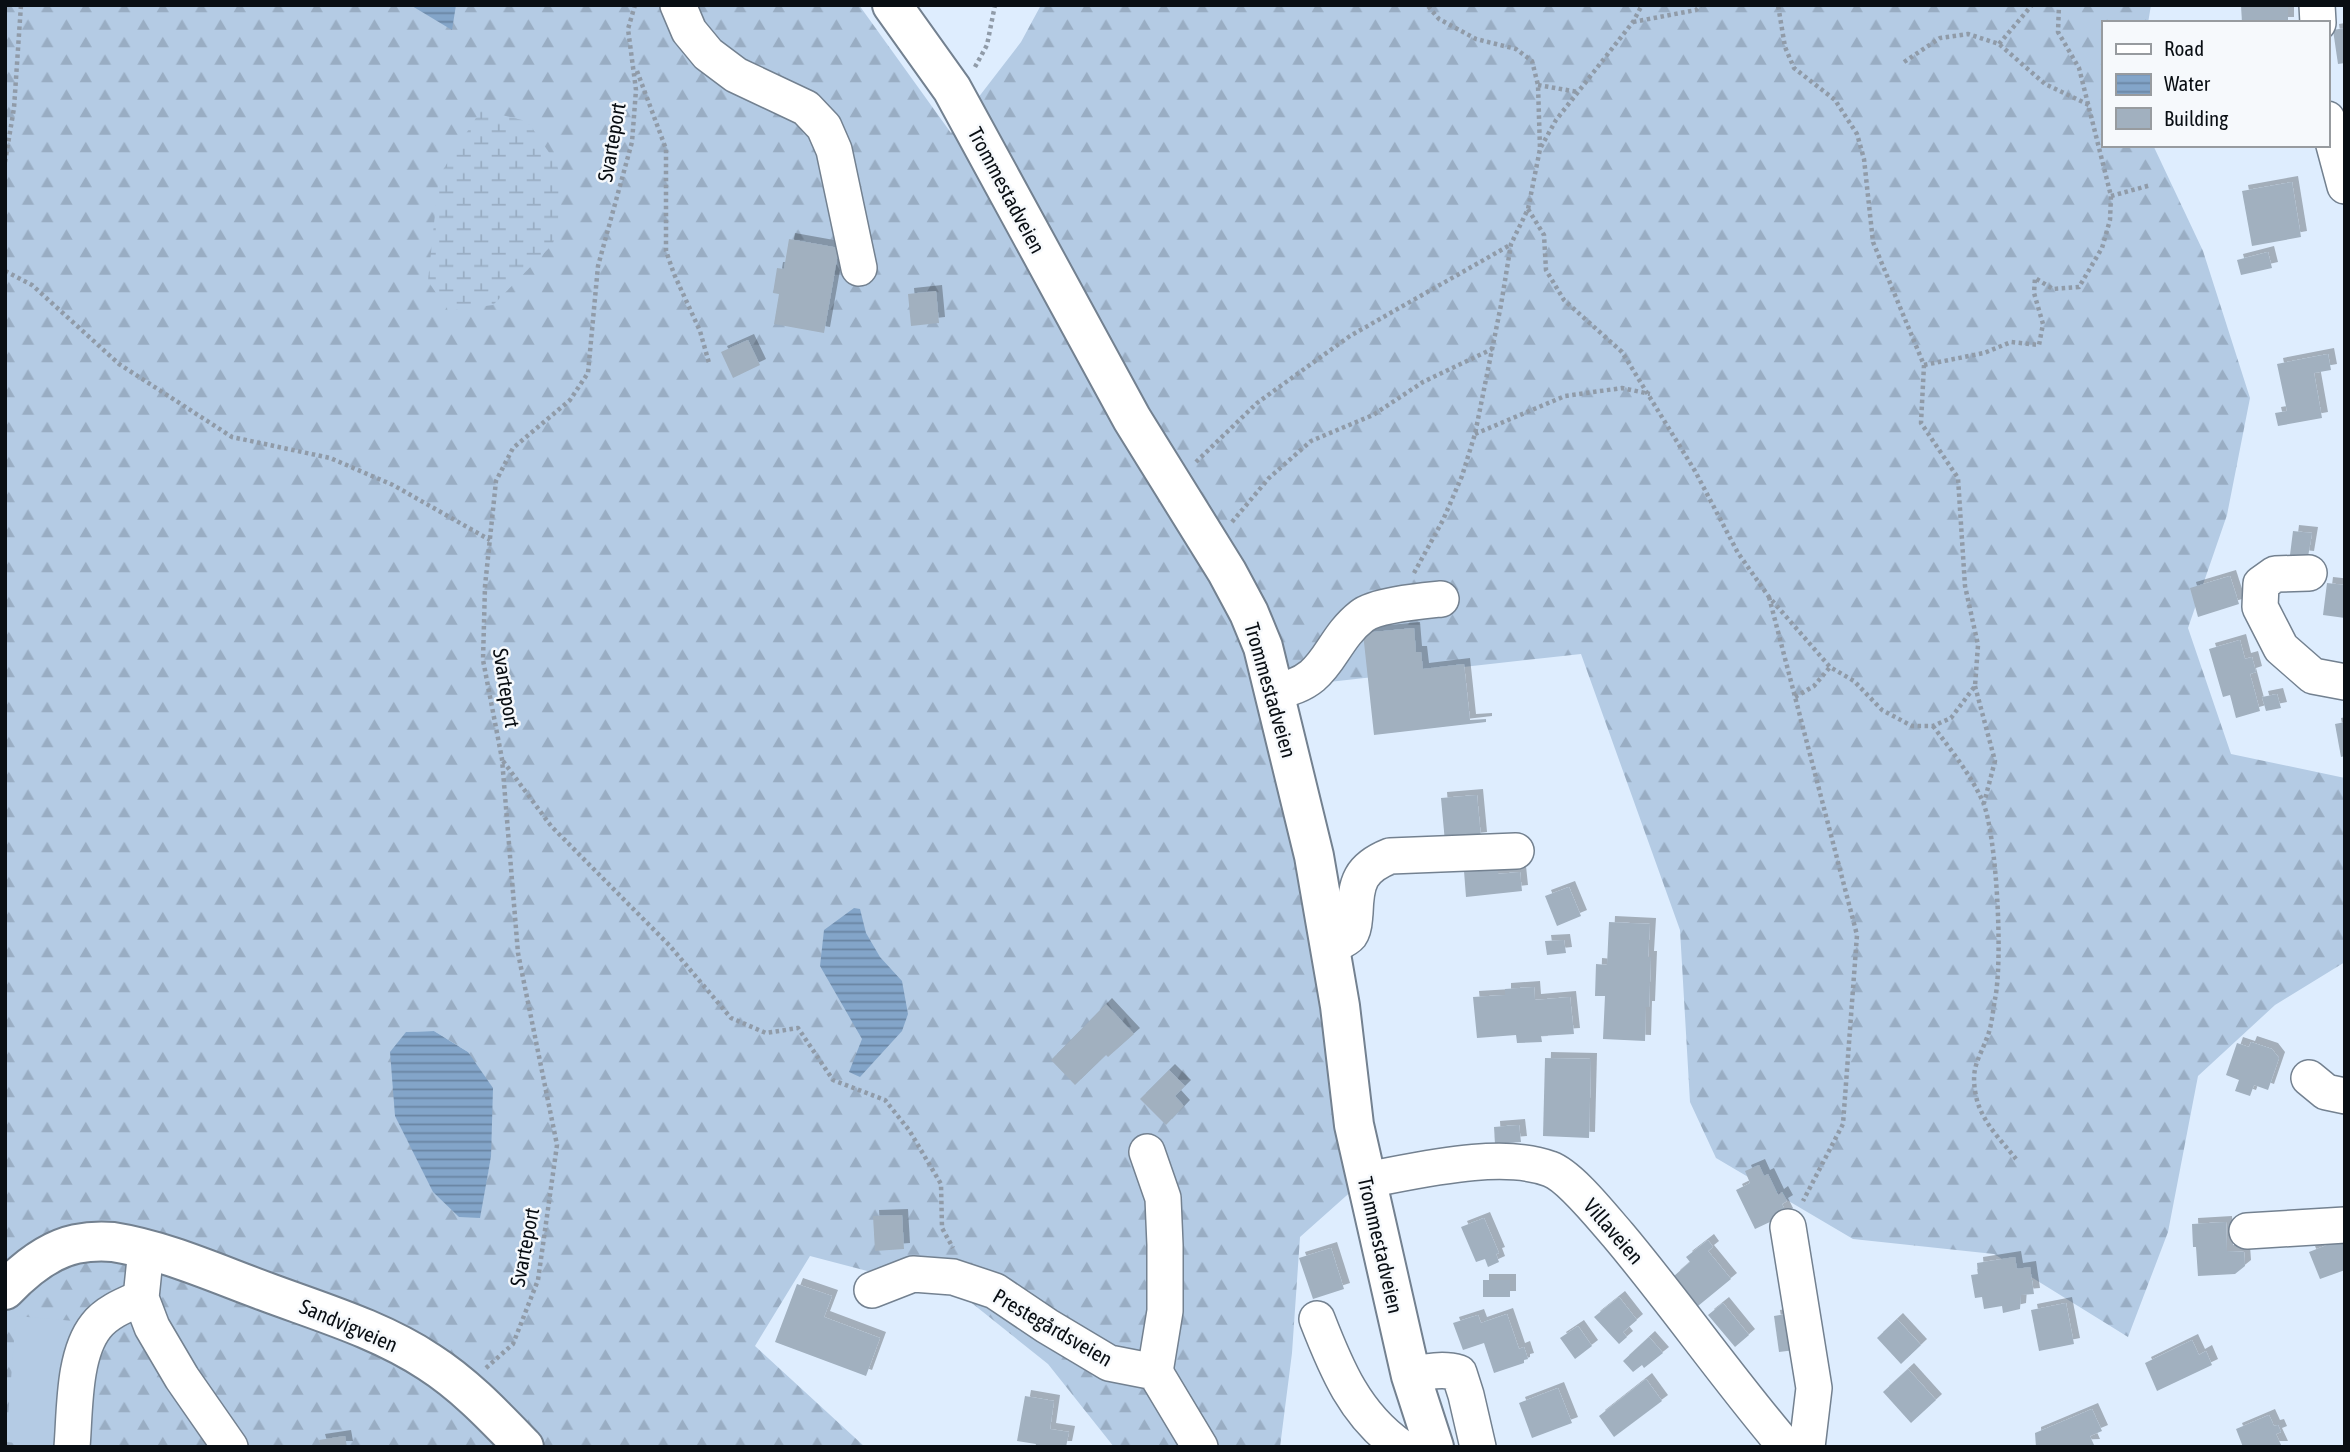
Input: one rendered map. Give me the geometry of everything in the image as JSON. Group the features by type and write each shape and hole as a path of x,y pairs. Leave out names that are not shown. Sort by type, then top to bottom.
{"main road":[{"name":"Trommestadveien","path":"892,5 952,89 1132,419 1227,572 1263,647 1314,856 1331,946 1354,1125 1411,1376 1434,1447"},
{"name":"Sandvigveien","path":"5,1290 20,1275 43,1259 60,1249 77,1244 110,1242 146,1250 212,1271 377,1333 428,1361 464,1386 524,1447"}],"street":[{"path":"678,5 689,31 708,54 736,75 806,108 824,127 834,150 859,268"},
{"path":"2329,126 2345,186"},
{"path":"2309,573 2276,574 2261,584 2260,607 2281,648 2313,676 2345,682"},
{"path":"1274,691 1292,688 1320,671 1346,633 1363,614 1404,603 1441,599"},
{"path":"1331,946 1349,936 1354,926 1358,882 1365,869 1377,861 1390,856 1516,851"},
{"path":"2309,1078 2326,1092 2345,1096"},
{"path":"1147,1152 1163,1198 1165,1245 1165,1311 1156,1371 1200,1447"},
{"name":"Villaveien","path":"1366,1181 1470,1163 1516,1161 1552,1169 1590,1202 1615,1231 1786,1447"},
{"path":"2247,1231 2345,1225"},
{"path":"1788,1227 1814,1388 1807,1447"},
{"path":"146,1250 141,1298 152,1327 182,1378 230,1447"},
{"name":"Prestegårdsveien","path":"872,1290 913,1274 953,1277 995,1291 1046,1326 1109,1363 1156,1371"},
{"path":"72,1447 79,1370 89,1335 107,1315 141,1298"},
{"path":"1317,1319 1354,1401 1384,1435 1401,1447"},
{"path":"1411,1376 1425,1371 1448,1370 1459,1373 1478,1447"}],"path":[{"path":"5,162 14,107 21,5"},
{"name":"Svarteport","path":"464,1386 513,1344 538,1280 557,1144 518,953 502,759 483,660 485,586 496,481 513,448 570,400 588,373 598,266 632,142 636,90 628,29 635,5"},
{"path":"971,73 987,45 995,5"},
{"path":"1404,603 1408,585 1443,520 1462,476 1475,434 1511,244 1528,209 1540,149 1538,85 1532,61 1516,49 1476,40 1439,19 1427,5"},
{"path":"1540,149 1556,120 1633,22 1642,5"},
{"path":"1633,22 1696,10 1701,5"},
{"path":"1778,5 1785,47 1794,68 1835,100 1857,134 1864,159 1873,242 1924,365 1922,423 1958,478 1965,586 1978,645 1975,686 1995,761 1984,804"},
{"path":"1999,44 2032,5"},
{"path":"1924,365 1984,353 2011,342 2039,345 2043,324 2034,293 2035,278 2053,289 2079,286 2102,248 2110,220 2111,196 2079,68 2058,32 2059,5"},
{"path":"1904,62 1940,38 1968,34 1999,44 2045,84 2090,106"},
{"path":"634,64 666,149 666,251 700,331 709,363"},
{"path":"1538,85 1578,92"},
{"path":"2111,196 2151,185"},
{"path":"1528,209 1544,235 1546,270 1564,300 1622,352 1695,471 1738,554 1769,597 1830,667 1854,681 1882,710 1912,726 1933,726 1951,718 1975,686"},
{"path":"1193,465 1257,403 1350,336 1511,244"},
{"path":"5,271 32,285 119,364 232,438 330,458 393,485 490,540"},
{"path":"1231,524 1269,478 1311,441 1373,415 1423,382 1492,349"},
{"path":"1475,434 1564,396 1622,387 1650,394"},
{"path":"1769,597 1857,934 1843,1124 1788,1227"},
{"path":"1795,697 1814,686 1830,667"},
{"path":"1933,726 1968,774 1984,804 1992,844 1998,925 1998,987 1988,1034 1975,1063 1976,1096 1986,1121 2016,1159"},
{"path":"502,759 551,826 670,946 731,1018 766,1033 797,1028 833,1080 885,1100 909,1129 942,1184 942,1228 975,1285"}],"green space":[{"path":"5,5 859,5 951,133 1021,42 1041,5 2151,5 2148,21 2102,21 2102,147 2154,147 2203,251 2250,398 2227,515 2188,628 2231,754 2345,778 2345,962 2275,1005 2198,1076 2168,1232 2128,1337 1994,1254 1853,1239 1716,1158 1690,1102 1680,930 1581,654 1284,687 1364,1180 1300,1237 1292,1353 1280,1447 1114,1447 1048,1364 963,1296 810,1256 755,1346 865,1447 5,1447","holes":["434,1031 468,1052 491,1157 479,1218 412,1148 406,1138 406,1032"]},
{"path":"481,110 522,120 530,125 557,164 563,194 553,244 493,305 448,311 428,281 439,176"},
{"path":"16,1316 74,1321 64,1447 6,1442"}],"water":[{"path":"456,5 452,30 412,6"},
{"path":"854,908 860,909 866,933 880,957 902,981 908,1014 902,1031 860,1077 849,1072 862,1039 820,966 824,930"},
{"path":"434,1031 468,1052 493,1088 491,1157 480,1218 459,1217 433,1192 395,1116 390,1052 406,1032"}],"building":[{"path":"2241,5 2288,5 2288,21 2242,21"},
{"path":"2345,28 2345,63 2338,64 2333,30"},
{"path":"2292,182 2301,237 2252,246 2242,191"},
{"path":"789,239 839,248 824,333 774,324 779,294 773,293 777,268 784,269"},
{"path":"2268,252 2272,268 2241,275 2237,260"},
{"path":"936,291 939,323 911,326 908,294"},
{"path":"748,340 760,365 733,378 721,352"},
{"path":"2328,354 2331,370 2314,373 2322,418 2278,426 2275,413 2287,411 2277,364"},
{"path":"2293,531 2312,533 2308,557 2290,555"},
{"path":"2230,576 2239,604 2198,617 2190,588"},
{"path":"2327,583 2345,585 2345,618 2323,615"},
{"path":"1414,628 1416,652 1421,652 1423,669 1464,664 1470,720 1486,719 1486,722 1374,735 1363,633"},
{"path":"2240,640 2245,659 2252,657 2256,672 2250,674 2260,711 2236,718 2230,695 2223,697 2209,649"},
{"path":"2277,694 2281,708 2266,711 2262,697"},
{"path":"2345,722 2345,756 2341,757 2335,724"},
{"path":"1477,795 1481,838 1445,842 1441,798"},
{"path":"1463,858 1498,868 1498,874 1520,872 1522,891 1466,897"},
{"path":"1569,887 1581,916 1557,926 1545,896"},
{"path":"1609,922 1650,924 1649,1007 1646,1007 1645,1041 1603,1039 1605,996 1595,996 1596,964 1607,965"},
{"path":"1564,940 1566,953 1547,955 1545,941"},
{"path":"1534,987 1535,1000 1570,997 1574,1034 1541,1036 1542,1042 1517,1043 1516,1035 1477,1038 1473,997 1505,995 1505,989"},
{"path":"1106,1004 1134,1034 1108,1057 1106,1055 1075,1085 1051,1060"},
{"path":"2251,1042 2272,1049 2279,1058 2268,1090 2254,1085 2250,1096 2235,1091 2239,1080 2226,1075 2237,1043 2249,1047"},
{"path":"1545,1058 1591,1059 1589,1138 1543,1136"},
{"path":"1169,1070 1185,1086 1175,1096 1184,1106 1166,1125 1140,1099"},
{"path":"1519,1125 1521,1142 1495,1144 1494,1127"},
{"path":"1759,1165 1764,1176 1768,1174 1778,1195 1782,1192 1787,1201 1782,1204 1787,1214 1755,1229 1736,1190 1750,1183 1745,1171"},
{"path":"902,1215 904,1249 875,1251 873,1216"},
{"path":"1484,1218 1499,1253 1496,1254 1499,1262 1488,1267 1485,1259 1476,1262 1461,1227"},
{"path":"2226,1222 2227,1251 2244,1252 2245,1266 2235,1274 2198,1276 2192,1224"},
{"path":"2345,1238 2345,1270 2320,1279 2309,1252"},
{"path":"1708,1240 1713,1247 1708,1251 1731,1279 1698,1306 1674,1276 1690,1262 1686,1257"},
{"path":"1331,1248 1344,1289 1313,1299 1299,1258"},
{"path":"2015,1257 2017,1269 2030,1267 2034,1294 2021,1295 2020,1309 2003,1313 2002,1306 1984,1309 1982,1297 1975,1298 1971,1275 1978,1274 1977,1263"},
{"path":"1483,1280 1510,1280 1510,1297 1483,1297"},
{"path":"797,1284 832,1296 824,1317 880,1338 866,1376 775,1342"},
{"path":"1619,1297 1637,1320 1623,1332 1627,1337 1619,1344 1594,1317"},
{"path":"1723,1303 1749,1335 1735,1347 1708,1315"},
{"path":"2066,1303 2074,1344 2039,1351 2031,1310"},
{"path":"1798,1312 1803,1349 1779,1352 1774,1316"},
{"path":"1507,1314 1519,1349 1524,1347 1528,1359 1524,1360 1524,1363 1494,1373 1484,1343 1463,1350 1453,1323 1478,1315 1481,1323"},
{"path":"1897,1319 1921,1345 1901,1364 1877,1338"},
{"path":"1578,1326 1592,1346 1575,1359 1560,1338"},
{"path":"1649,1337 1663,1353 1644,1368 1642,1365 1633,1372 1623,1361"},
{"path":"2192,1340 2199,1355 2206,1351 2212,1365 2157,1391 2145,1363"},
{"path":"1908,1369 1936,1400 1911,1423 1883,1392"},
{"path":"1646,1379 1662,1401 1614,1437 1599,1416"},
{"path":"1558,1388 1572,1423 1532,1438 1519,1403"},
{"path":"1025,1396 1054,1401 1050,1429 1069,1432 1066,1447 1035,1447 1036,1444 1017,1441"},
{"path":"2092,1409 2102,1431 2090,1436 2094,1445 2036,1447 2035,1433"},
{"path":"2269,1415 2274,1426 2278,1425 2281,1432 2276,1434 2282,1447 2243,1447 2236,1429"},
{"path":"345,1436 347,1447 321,1447 319,1440"}]}
